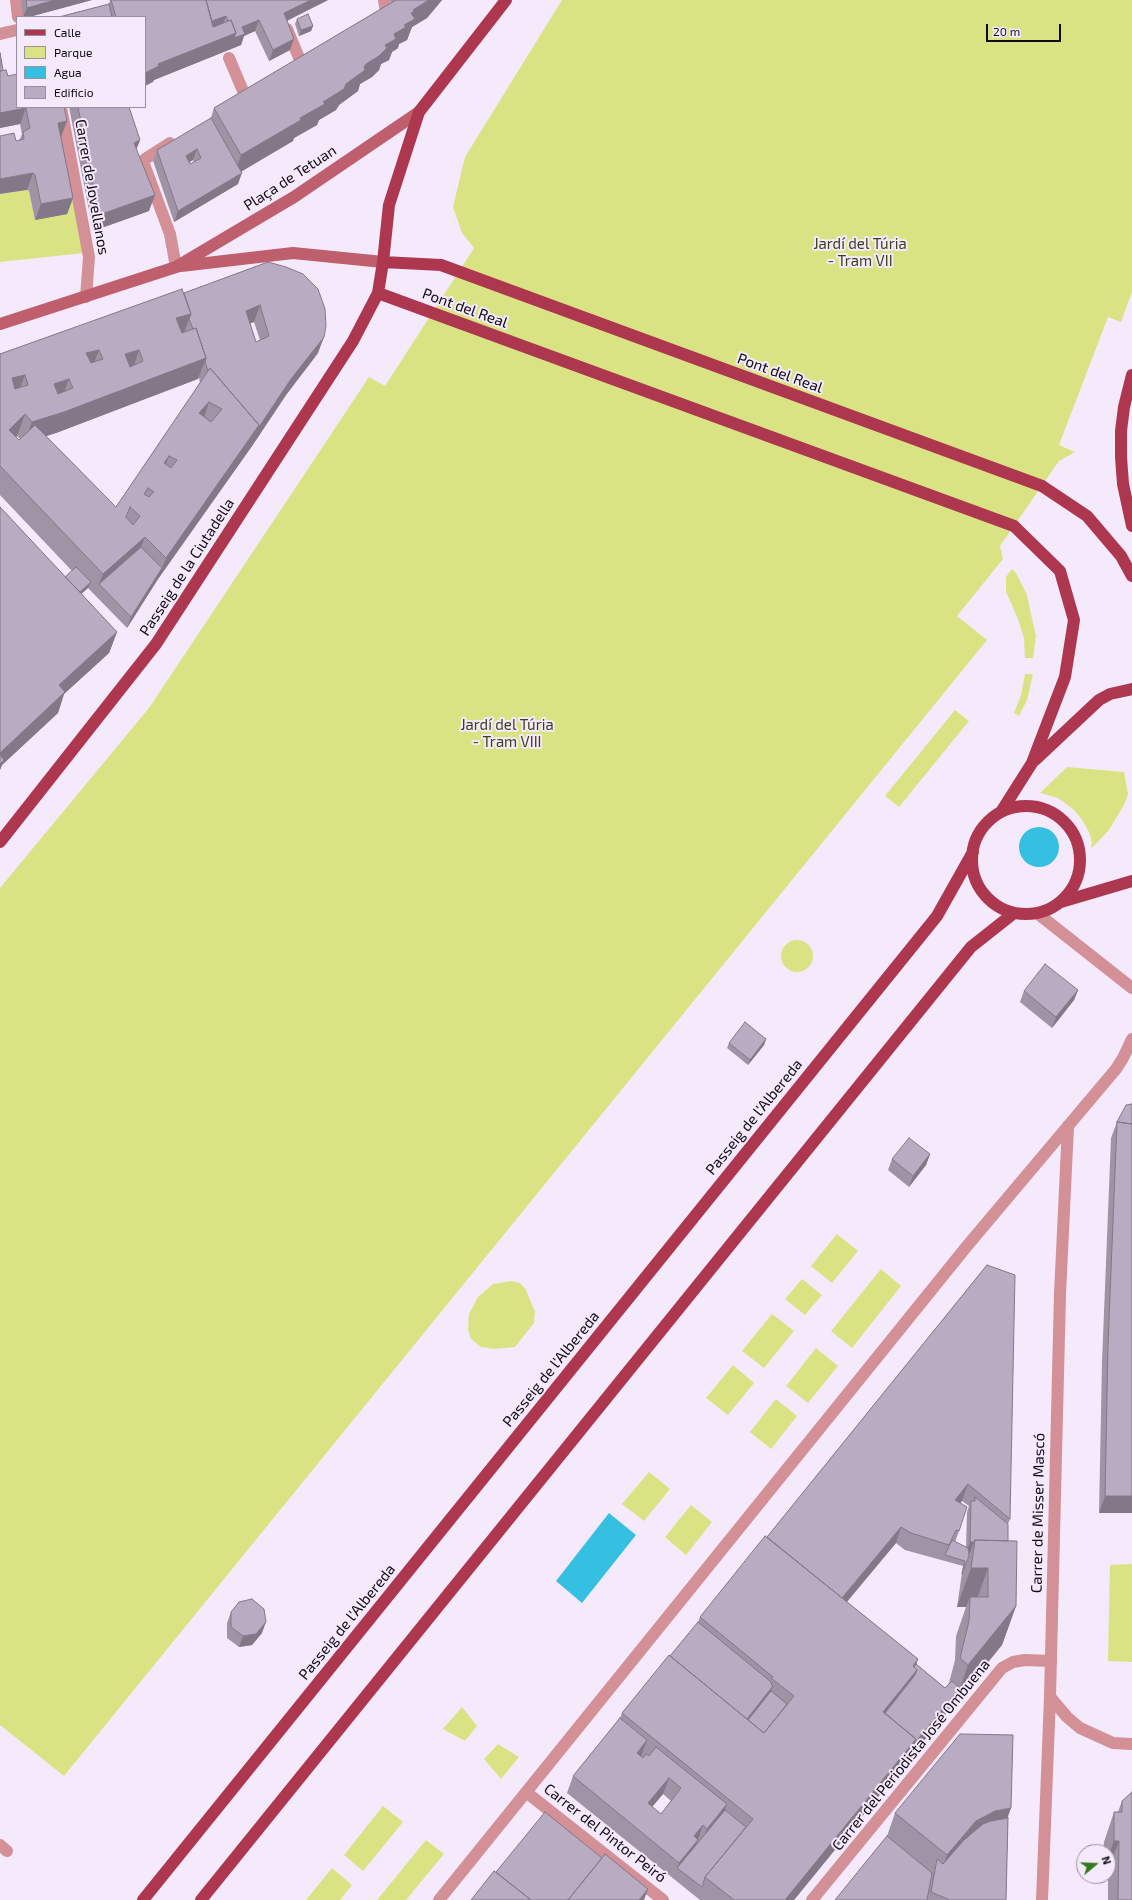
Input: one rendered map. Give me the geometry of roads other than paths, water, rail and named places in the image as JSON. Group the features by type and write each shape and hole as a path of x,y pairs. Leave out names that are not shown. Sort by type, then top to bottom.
{"main road":[{"name":"Plaça de Tetuan","path":"176,267 294,197 419,112 506,0"},
{"name":"Plaça de Tetuan","path":"378,293 389,205 419,112"},
{"name":"Plaça de Tetuan","path":"0,324 176,267 293,254 383,262"},
{"name":"Pont del Real","path":"383,262 441,265 459,271 1042,486 1087,516 1121,556 1132,576"},
{"name":"Pont del Real","path":"378,293 1014,526 1060,571 1074,620 1065,677 1032,763"},
{"name":"Passeig de la Ciutadella","path":"0,842 156,644 353,341 378,293"},
{"path":"1132,375 1121,431 1123,484 1131,515 1132,526"},
{"path":"1001,812 1032,763 1099,700 1110,694 1132,689"},
{"path":"1032,806 1047,810 1060,819 1071,830 1078,845 1080,860 1078,876 1071,891 1060,902 1049,909 1037,913 1014,913 996,905 981,890 974,872 973,852 978,836 988,822 1001,812 1016,807 1032,806"},
{"name":"Passeig de l'Albereda","path":"143,1900 937,916 973,852"},
{"path":"1060,902 1132,881"},
{"path":"201,1900 971,947 1014,913"}],"street":[{"path":"16,0 18,16"},
{"path":"368,25 386,13 384,0"},
{"path":"288,29 302,65"},
{"path":"0,34 16,30"},
{"path":"289,72 315,57"},
{"path":"229,58 246,98"},
{"path":"233,106 259,90"},
{"name":"Carrer de Jovellanos","path":"61,108 89,257 86,297"},
{"path":"176,267 170,234 144,164 145,159 178,138"},
{"path":"1037,913 1132,988"},
{"path":"439,1900 967,1246 1116,1069 1132,1039"},
{"name":"Carrer de Misser Mascó","path":"1042,1900 1050,1696 1060,1294 1068,1126"},
{"name":"Carrer del Periodista José Ombuena","path":"812,1900 1002,1668 1013,1662 1050,1660"},
{"path":"1050,1696 1067,1717 1080,1728 1092,1735 1113,1743 1132,1744"},
{"name":"Carrer del Pintor Peiró","path":"526,1792 664,1900"}],"water":[{"path":"1035,827 1043,827 1050,830 1056,836 1059,847 1056,858 1050,864 1043,867 1035,867 1028,864 1022,858 1019,851 1019,843 1022,836 1028,830"},
{"path":"609,1513 636,1535 582,1603 556,1581"}],"park label":[{"name":"Jardí del Túria - Tram VII","path":"860,252"},
{"name":"Jardí del Túria - Tram VIII","path":"507,734"}]}
